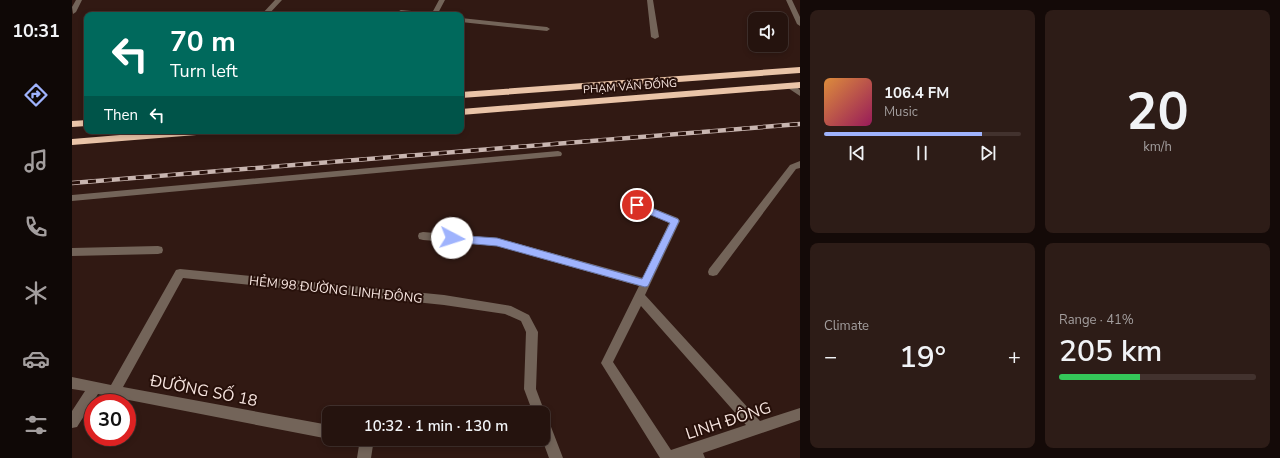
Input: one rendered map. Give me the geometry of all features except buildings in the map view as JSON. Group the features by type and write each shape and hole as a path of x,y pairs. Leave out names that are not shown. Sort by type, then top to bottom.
{"highway":[{"name":"PHẠM VĂN ĐỒNG","path":"464,95 800,70"},
{"name":"PHẠM VĂN ĐỒNG","path":"464,112 796,86"},
{"path":"72,124 84,123"},
{"path":"72,142 172,134"}],"street":[{"path":"73,12 80,0"},
{"path":"267,12 279,0"},
{"path":"434,12 442,0"},
{"path":"650,0 655,37"},
{"path":"790,0 800,24"},
{"path":"464,20 547,29"},
{"path":"796,86 800,94"},
{"path":"72,198 558,154"},
{"path":"713,272 793,167 800,164"},
{"path":"625,200 675,221 645,283 640,297 607,363 668,458"},
{"path":"423,236 497,242 645,283"},
{"path":"72,252 158,250"},
{"name":"HẺM 98 ĐƯỜNG LINH ĐÔNG","path":"115,390 180,273 444,300 507,309 525,318 532,332 530,389 536,406"},
{"path":"640,297 757,428"},
{"name":"ĐƯỜNG SỐ 18","path":"72,383 322,431"},
{"path":"72,422 95,388"},
{"name":"LINH ĐÔNG","path":"668,458 694,454 757,428 800,414"},
{"path":"550,442 556,458"},
{"path":"364,458 366,446"}],"railway":[{"path":"72,183 800,124"}],"route":[{"path":"452,238 497,242 645,283 675,221 637,205"}]}
